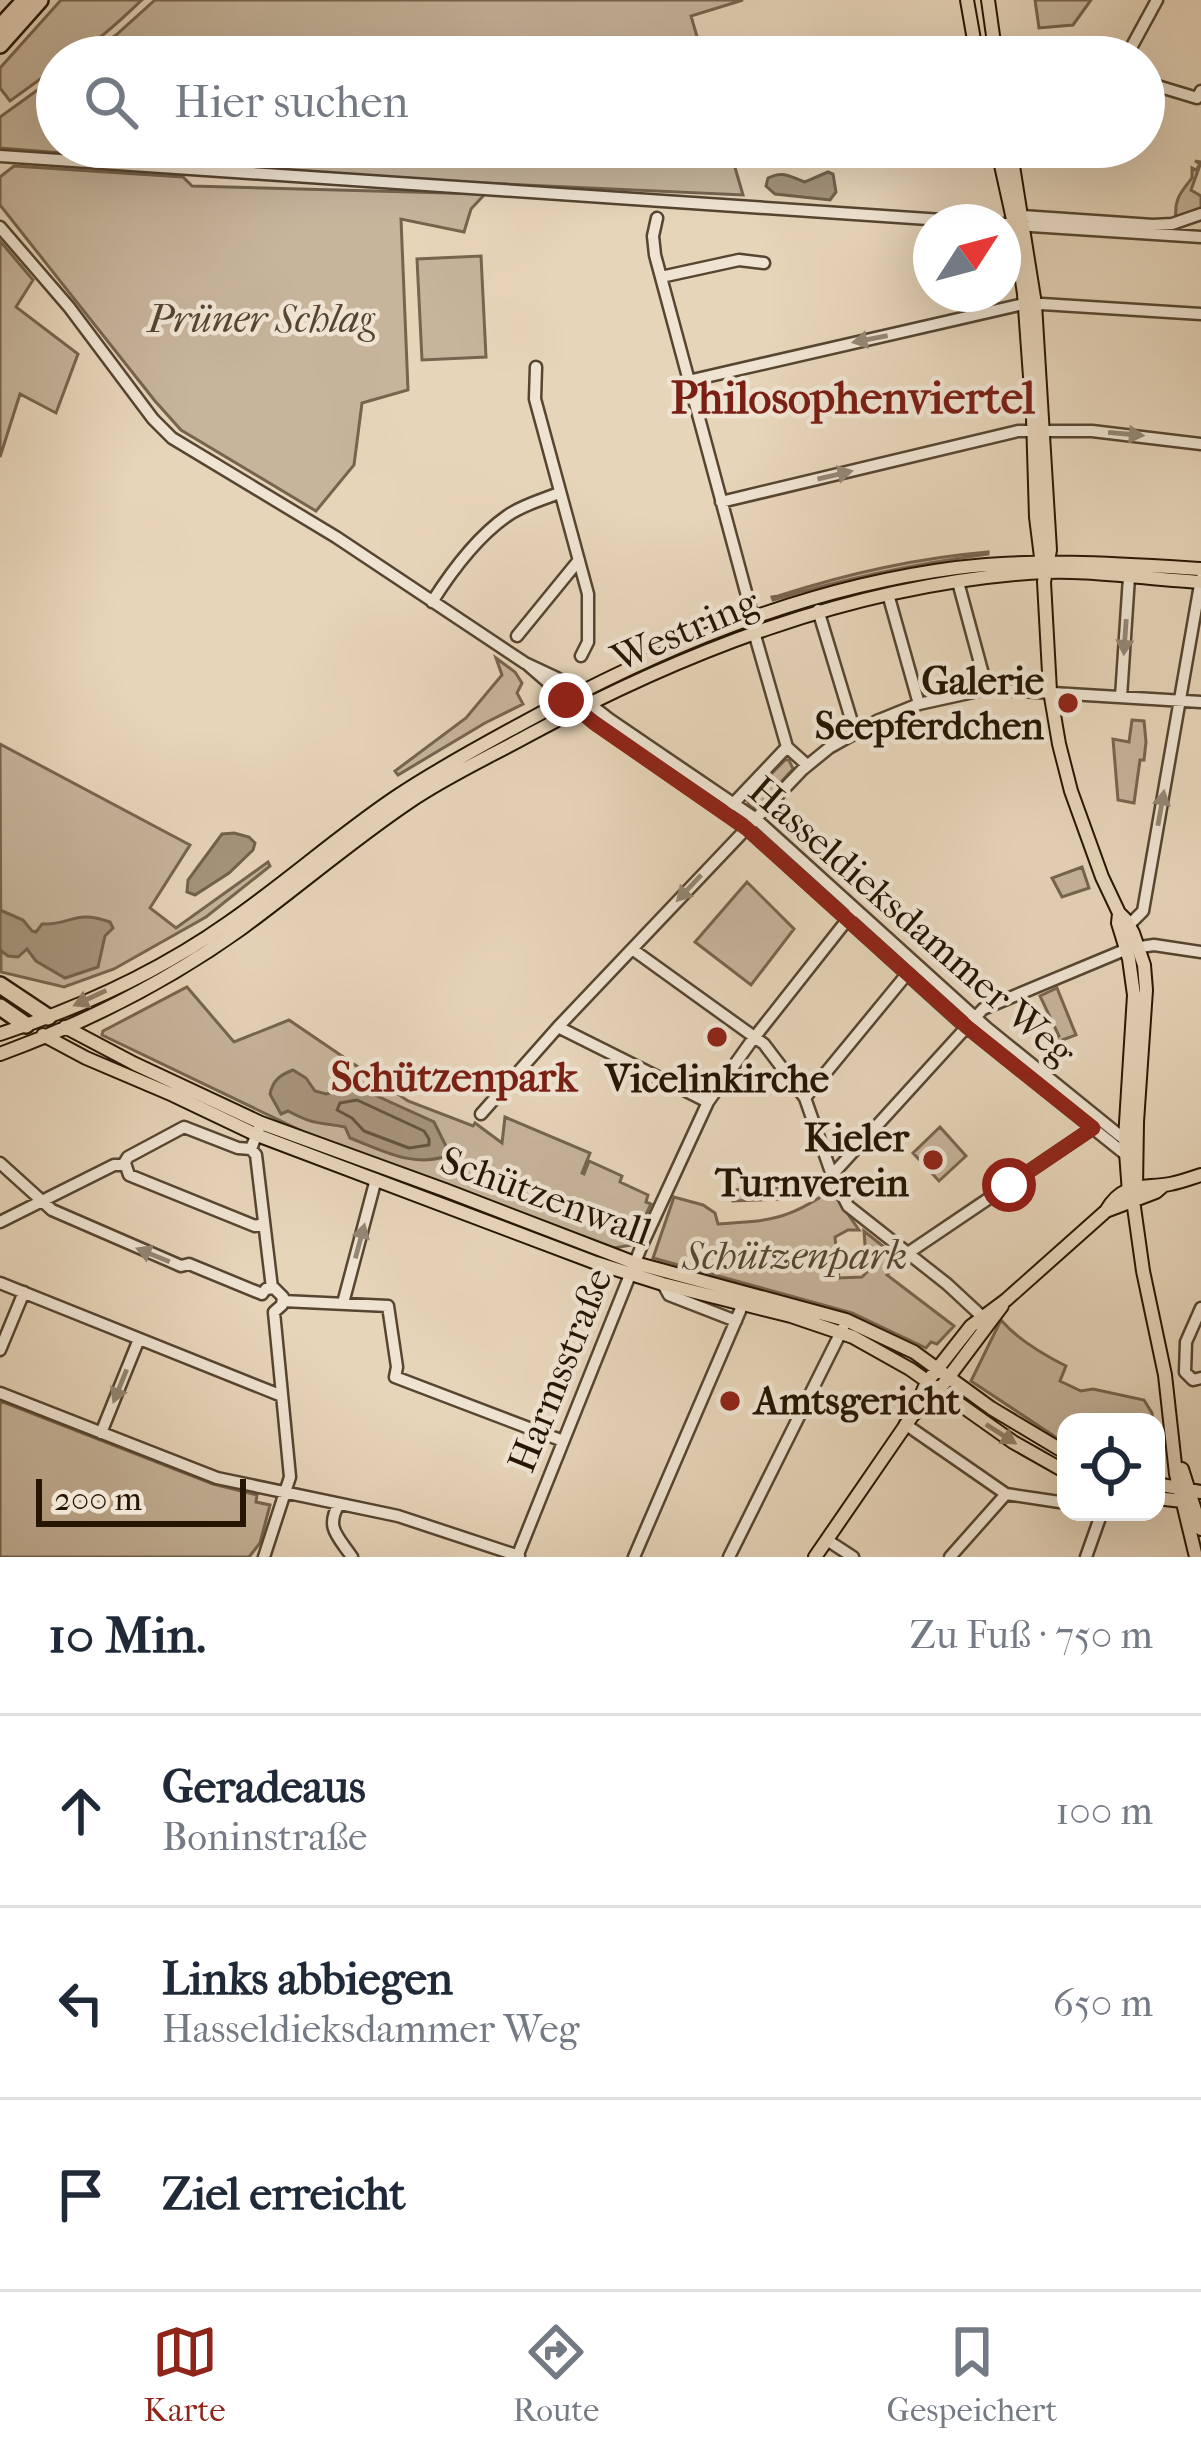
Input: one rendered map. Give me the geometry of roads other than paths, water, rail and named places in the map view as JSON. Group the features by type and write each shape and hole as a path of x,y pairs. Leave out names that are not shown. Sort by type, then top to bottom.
{"highway":[{"path":"0,27 25,0"},
{"path":"0,45 40,0"},
{"path":"0,986 48,1017"},
{"path":"0,1007 26,1025"}],"main road":[{"path":"967,0 973,36"},
{"path":"988,0 993,36"},
{"path":"1002,168 1030,304"},
{"path":"1015,168 1026,221 1050,550 1044,566 1049,691 1071,791 1119,914 1129,925 1133,947"},
{"name":"Westring","path":"0,1054 65,1028 188,964 449,777 669,650 722,627 1044,566 1201,581"},
{"name":"Westring","path":"754,624 883,581 954,568 1201,569"},
{"name":"Westring","path":"0,1034 132,979 229,922 401,794 458,758 577,702"},
{"path":"1119,914 1118,923 1144,965 1146,990 1128,1147 1132,1192 1174,1445 1201,1529"},
{"name":"Schützenwall","path":"48,1017 259,1129 446,1190 663,1283 743,1298"},
{"name":"Schützenwall","path":"26,1025 86,1058 376,1179 633,1269 844,1326 914,1352 1057,1448"},
{"path":"933,1386 949,1378 986,1320 1106,1210 1118,1208 1132,1192 1156,1192 1201,1175"},
{"path":"815,1557 933,1386 937,1369 970,1325 986,1320"},
{"name":"Schützenwall","path":"844,1326 1057,1467"},
{"path":"1165,1471 1174,1445"},
{"path":"1191,1496 1196,1557"}],"street":[{"path":"1137,36 1157,0"},
{"path":"1165,88 1197,98 1201,91"},
{"path":"0,156 36,158"},
{"path":"177,168 913,218"},
{"path":"1026,221 1153,225 1201,214"},
{"path":"658,218 653,242 688,382 788,747 807,765"},
{"path":"1026,221 1201,237"},
{"name":"Hasseldieksdammer Weg","path":"0,227 172,438 336,537 525,663 552,675 577,702 751,823 857,908 971,1022 1093,1128 1128,1147"},
{"path":"661,277 739,260 764,262"},
{"path":"688,382 1030,304 1201,314"},
{"path":"536,367 535,399 588,593 587,642 581,656"},
{"path":"721,502 1018,431 1109,433 1201,444"},
{"path":"432,602 503,518 559,493"},
{"path":"517,636 579,560"},
{"path":"1121,697 1129,577"},
{"path":"1129,925 1143,911 1201,581"},
{"path":"958,582 987,689"},
{"path":"888,594 919,704"},
{"path":"818,610 855,732"},
{"path":"481,1114 807,765 855,732 919,704 987,689 1201,702"},
{"path":"729,808 788,747"},
{"name":"Hasseldieksdammer Weg","path":"751,823 907,974 1128,1147"},
{"name":"Harmsstraße","path":"519,1556 633,1269 708,1102 857,908"},
{"path":"832,1174 983,1009 1133,947 1154,944 1201,952"},
{"path":"632,949 754,1037 782,1065 805,1098 848,1206 986,1320"},
{"path":"805,1098 907,974"},
{"path":"132,979 124,990 127,995 135,994"},
{"path":"559,1027 708,1102"},
{"path":"264,1224 255,1226 130,1175 125,1163 184,1127 251,1149 256,1155 264,1224 267,1291 262,1307 274,1312"},
{"path":"908,1253 1093,1128"},
{"path":"251,1149 259,1129"},
{"path":"0,1163 52,1210 181,1266 189,1264 281,1293 284,1301"},
{"path":"0,1222 125,1163"},
{"path":"344,1303 376,1179"},
{"path":"0,1283 282,1396"},
{"name":"Schützenwall","path":"663,1283 669,1295 736,1321"},
{"path":"0,1350 24,1292"},
{"path":"634,1557 743,1298"},
{"path":"284,1301 388,1306 398,1367 395,1378 563,1441"},
{"path":"274,1312 284,1301"},
{"path":"1194,1378 1185,1372 1186,1342 1201,1308"},
{"path":"264,1557 290,1477 274,1312"},
{"path":"729,1557 844,1326"},
{"path":"101,1433 139,1339"},
{"path":"0,1393 217,1478 398,1516 519,1556"},
{"path":"908,1420 1006,1494 1057,1502"},
{"path":"950,1557 1006,1494"},
{"path":"339,1504 331,1525 352,1557"},
{"path":"1086,1557 1099,1521"},
{"path":"827,1540 853,1557"}],"water":[{"path":"833,174 836,192 830,200 775,194 766,186 768,178 778,175 805,182"},
{"path":"222,834 249,837 255,843 253,850 195,895 187,892 188,880"},
{"path":"0,910 36,932 42,924 81,917 110,922 113,928 105,936 98,967 65,978 36,961 27,949 18,957 0,950"},
{"path":"293,1070 315,1091 326,1094 357,1087 434,1122 446,1156 421,1160 397,1156 350,1138 345,1127 310,1121 288,1111 281,1114 271,1089"}],"place":[{"name":"Galerie Seepferdchen","path":"1068,703"},
{"name":"Vicelinkirche","path":"717,1037"},
{"name":"Kieler Turnverein","path":"933,1160"},
{"name":"Amtsgericht","path":"730,1401"}],"district":[{"name":"Philosophenviertel","path":"853,398"},
{"name":"Schützenpark","path":"454,1077"}],"park label":[{"name":"Prüner Schlag","path":"261,319"}]}
